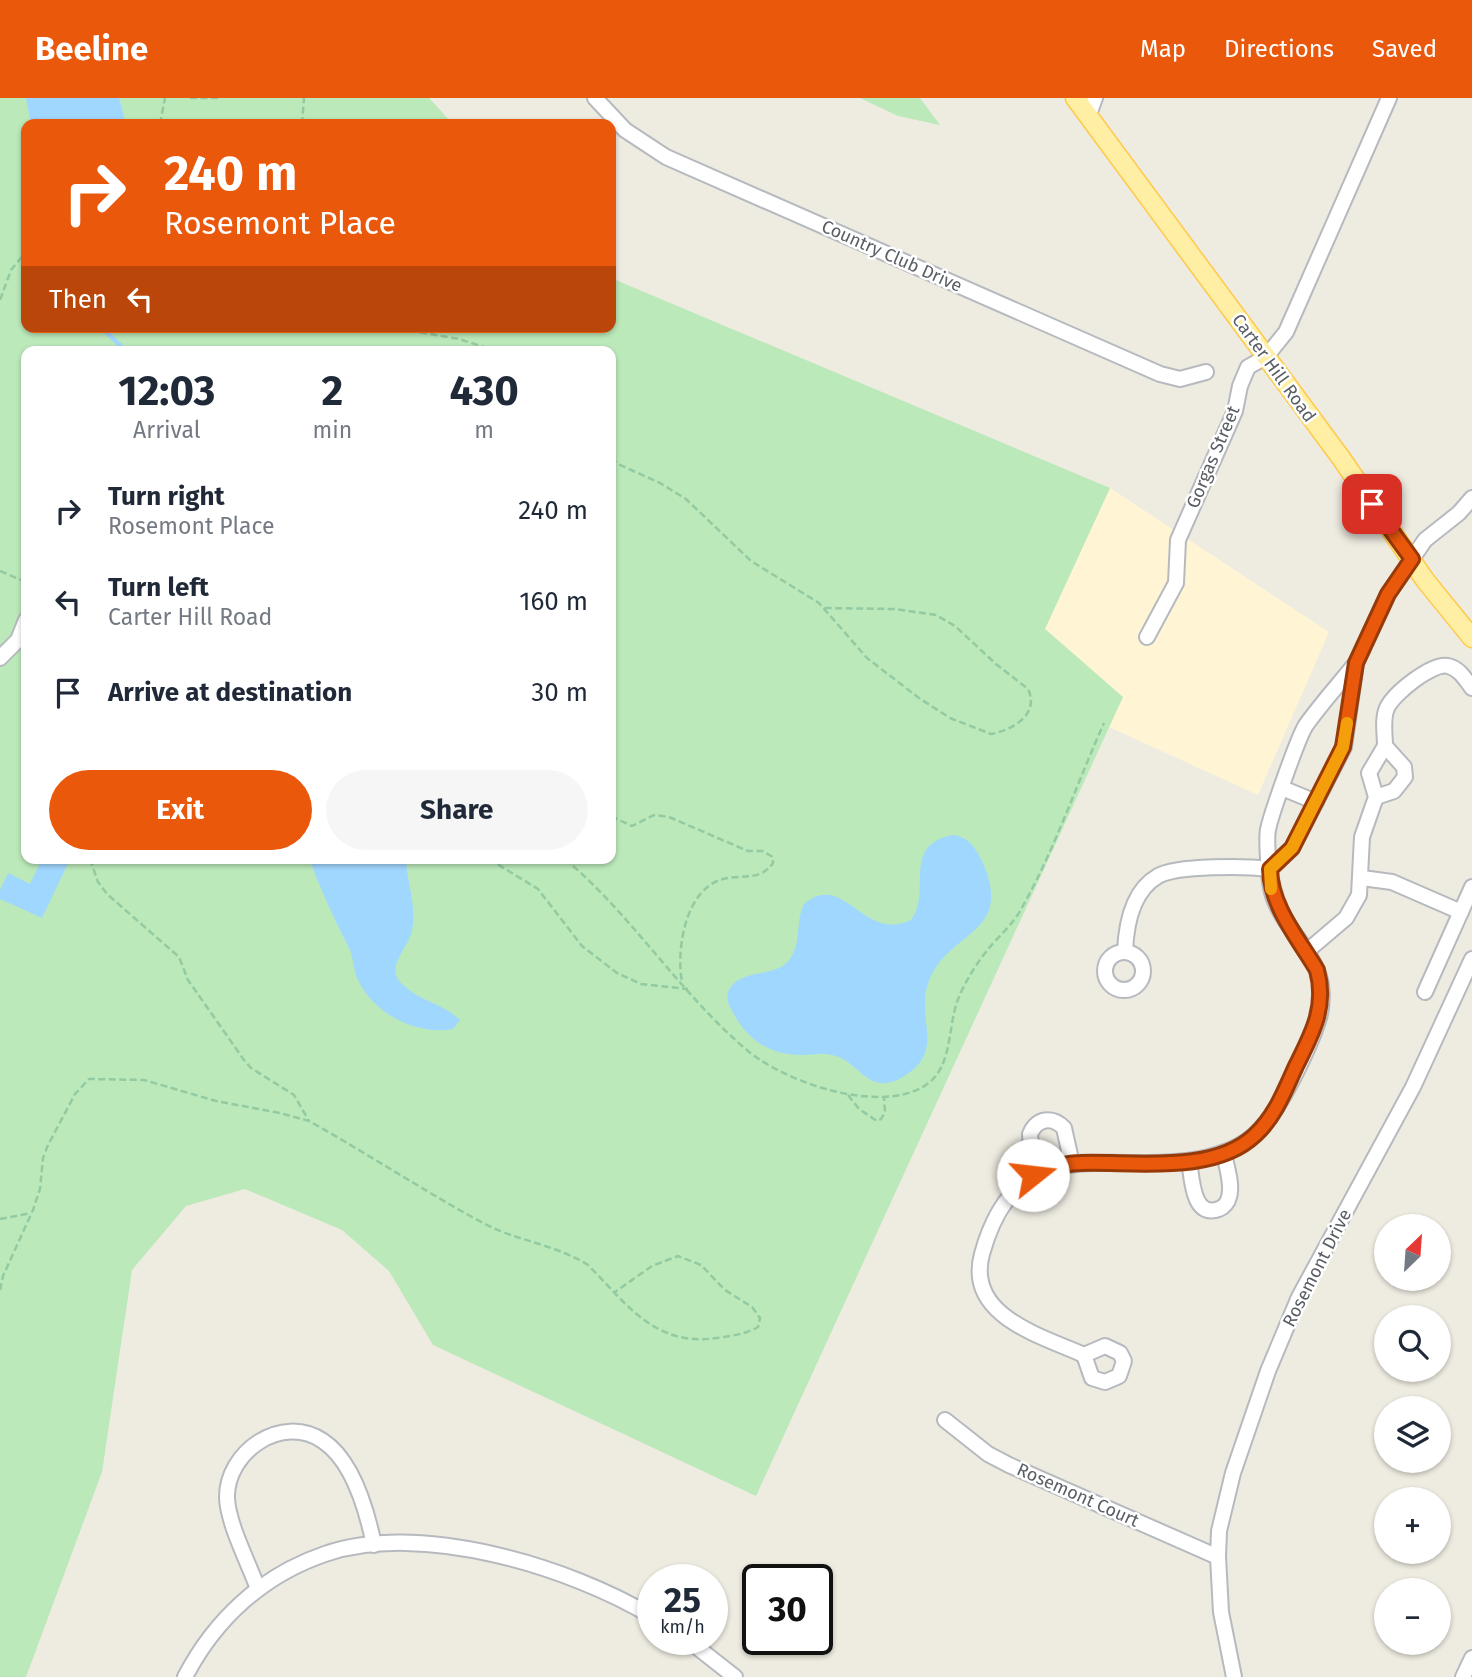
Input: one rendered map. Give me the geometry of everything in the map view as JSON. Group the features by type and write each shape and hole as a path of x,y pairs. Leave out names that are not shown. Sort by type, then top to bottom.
{"main road":[{"name":"Carter Hill Road","path":"1075,98 1472,638"}],"street":[{"name":"Country Club Drive","path":"595,98 615,119"},
{"path":"1088,117 1095,98"},
{"name":"Gorgas Street","path":"1147,637 1176,583 1178,540 1235,411 1248,367 1266,357 1286,332 1389,98"},
{"name":"Country Club Drive","path":"616,120 625,130 666,157 1160,374 1180,379 1206,372"},
{"path":"1084,1355 1013,1323 1001,1315 989,1301 982,1285 981,1258 1003,1204 1021,1183 1033,1175 1072,1164 1189,1161 1224,1153 1247,1142 1266,1124 1314,1031 1320,1008 1321,982 1270,888 1268,830 1304,728 1356,663 1388,594 1425,540 1459,513 1472,498"},
{"path":"0,658 18,640 21,632"},
{"path":"1125,952 1128,919 1144,889 1158,875 1242,866 1270,869 1292,848 1343,747 1356,663"},
{"path":"1306,952 1346,918 1355,906 1362,878 1362,837 1376,797 1368,773 1385,746 1384,716 1388,705 1430,669 1440,665 1454,668 1472,688"},
{"path":"1376,797 1394,791 1405,777 1404,767 1385,746"},
{"path":"1282,788 1315,802"},
{"path":"1362,878 1384,880 1461,912"},
{"path":"1425,992 1472,887"},
{"name":"Rosemont Drive","path":"1234,1677 1221,1612 1218,1557 1219,1531 1233,1474 1268,1371 1299,1297 1413,1087 1472,959"},
{"path":"1033,1175 1030,1134 1038,1122 1045,1120 1053,1120 1064,1128 1072,1164"},
{"path":"1189,1161 1196,1200 1201,1207 1209,1211 1219,1210 1229,1200 1230,1192 1224,1153"},
{"name":"Rosemont Court","path":"945,1420 998,1459 1218,1557"},
{"path":"258,1589 230,1513 228,1486 240,1459 252,1446 272,1435 299,1433 313,1436 335,1451 349,1472 370,1526 374,1545"},
{"path":"185,1677 196,1655 218,1625 258,1589 286,1571 326,1553 374,1545 436,1545 519,1560 582,1582 637,1609"},
{"path":"707,1655 735,1677"},
{"path":"1463,1677 1472,1658"}],"path":[{"path":"161,119 165,98"},
{"path":"190,98 221,98"},
{"path":"302,119 304,98"},
{"path":"0,300 11,270 21,258"},
{"path":"424,333 481,346"},
{"path":"616,462 686,499 751,561 805,592 824,608 867,658 950,719 991,734 1018,724 1030,709 1028,689 945,619 915,610 824,608"},
{"path":"0,570 21,580"},
{"path":"570,864 609,900 688,989 750,1053 826,1091 884,1096 915,1091 929,1083 937,1074 947,1049 957,1003 965,984 987,951 1021,909 1104,723"},
{"path":"616,818 632,826 654,815 669,817 748,851 762,851 773,857 773,863 767,871 751,878 732,877 711,884 696,902 679,951 682,982"},
{"path":"92,864 98,882 107,894 179,957 188,980 251,1068 294,1095 309,1121"},
{"path":"497,864 538,889 582,946 617,973 641,984 688,989"},
{"path":"0,1290 40,1189 43,1158 48,1145 75,1094 89,1079 144,1080 216,1101 309,1121 484,1224 553,1247 578,1259 646,1324 665,1334 703,1340 749,1332 758,1327 760,1322 756,1310 724,1290 701,1265 678,1256 652,1266 615,1292"},
{"path":"848,1095 859,1110 877,1121 885,1112 884,1096"},
{"path":"0,1219 32,1213"}],"shaded area":[{"path":"1110,488 1329,632 1258,795 1109,727 1123,697 1045,629"}],"green space":[{"path":"0,98 429,98 448,119 21,119 21,333 616,333 616,280 1110,488 1045,629 1123,697 756,1496 433,1345 389,1271 342,1230 245,1189 186,1206 132,1270 102,1472 26,1677 0,1677"},
{"path":"860,98 920,98 940,125 898,116"}],"water":[{"path":"26,98 119,98 124,116 124,119 30,119"},
{"path":"953,835 967,840 982,861 990,886 990,905 985,919 949,952 937,966 928,984 925,997 927,1044 918,1065 894,1081 875,1082 836,1056 783,1053 764,1046 748,1034 730,1007 728,992 733,984 741,979 776,969 790,959 796,946 804,904 818,896 831,895 879,922 894,925 911,920 917,908 920,870 927,848 937,840"},
{"path":"40,864 68,864 42,918 0,899 0,890 8,873 30,884"},
{"path":"311,864 407,864 413,925 409,940 398,958 397,977 408,989 460,1020 453,1029 425,1029 411,1025 398,1020 374,1003 356,976 351,952"}],"waterway":[{"path":"107,333 121,346"}],"slow traffic":[{"path":"1271,889 1270,869 1292,848 1343,747 1347,723"}],"route":[{"path":"1033,1175 1077,1163 1170,1163 1224,1153 1256,1135 1280,1100 1314,1031 1319,1015 1321,982 1317,970 1278,906 1270,888 1270,869 1292,848 1343,747 1356,663 1388,594 1412,559 1372,504"}]}
